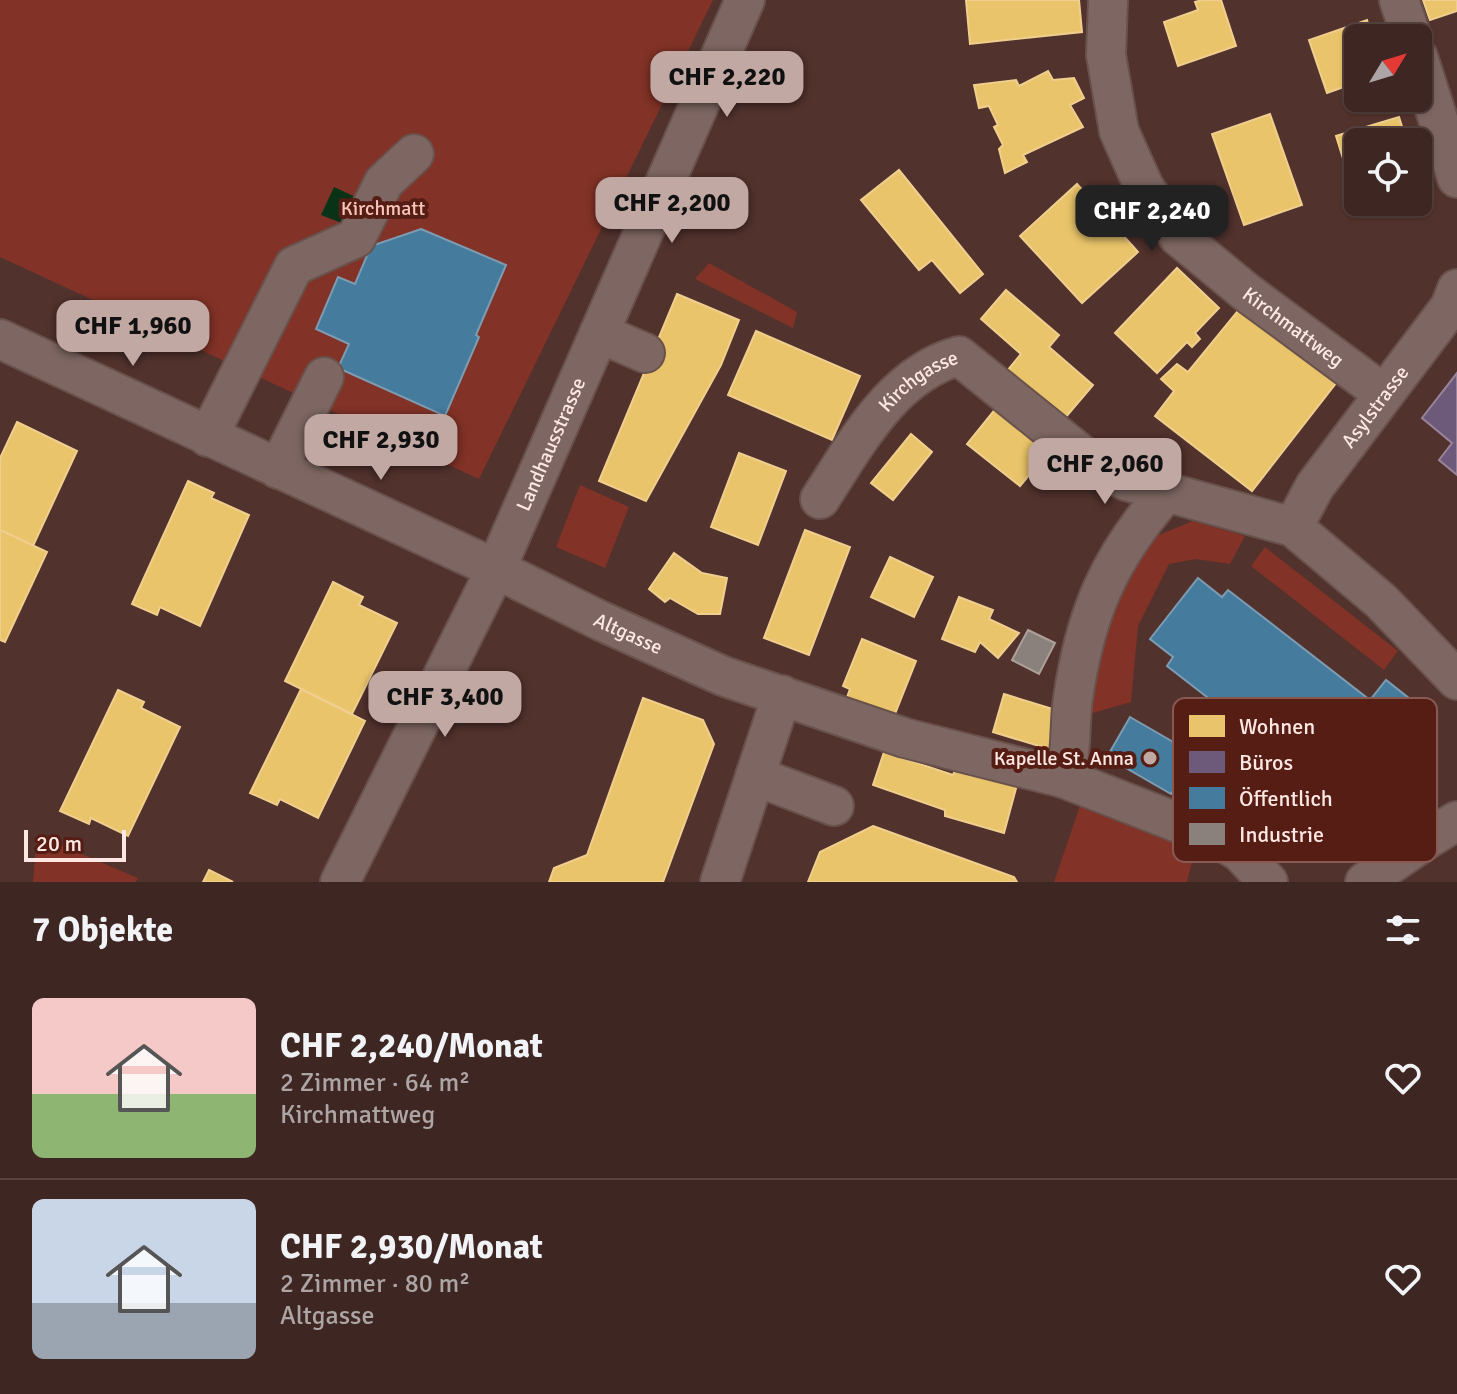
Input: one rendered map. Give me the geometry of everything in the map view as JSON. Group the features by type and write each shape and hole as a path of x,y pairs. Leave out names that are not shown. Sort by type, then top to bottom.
{"street":[{"name":"Landhausstrasse","path":"340,882 496,569 745,0"},
{"name":"Kirchmattweg","path":"1108,0 1106,55 1119,131 1144,187 1178,236 1246,292 1384,394"},
{"path":"1399,0 1407,24"},
{"path":"1432,100 1457,178"},
{"path":"208,437 294,266 356,238 384,182 414,154"},
{"name":"Asylstrasse","path":"1293,527 1315,486 1384,394 1445,340 1450,307 1457,289"},
{"path":"599,333 645,353"},
{"name":"Altgasse","path":"0,339 723,676 905,738 1063,778 1173,821"},
{"name":"Kirchgasse","path":"820,499 868,425 915,376 938,362 959,356 1092,463 1126,481 1293,527 1381,601 1457,680"},
{"path":"278,469 324,377"},
{"path":"1063,778 1069,764 1072,703 1081,646 1101,589 1135,531 1165,494"},
{"path":"720,882 782,695"},
{"path":"755,776 834,806"},
{"path":"1437,834 1457,821"},
{"name":"Altgasse","path":"1249,862 1268,882"},
{"path":"1365,882 1395,862"}],"green space":[{"name":"Kirchmatt","path":"0,0 713,0 479,479 0,257"},
{"path":"709,263 797,312 793,328 695,279"},
{"path":"580,485 629,507 605,568 556,547"},
{"path":"1193,521 1245,536 1230,564 1196,559 1169,564 1138,626 1131,702 1086,715 1094,671 1123,585 1154,537"},
{"path":"1265,547 1398,651 1384,670 1251,566"},
{"path":"1082,800 1173,837 1173,862 1192,862 1187,882 1054,882"},
{"path":"37,835 138,878 136,882 33,882"}],"shaded area":[{"path":"334,187 360,199 347,225 321,215"}],"building: Wohnen":[{"path":"966,0 1079,0 1082,32 970,44"},
{"path":"1221,0 1236,46 1178,66 1164,22 1198,10 1195,2"},
{"path":"1423,0 1457,0 1457,11 1430,20"},
{"path":"1344,28 1344,87 1327,93 1309,40"},
{"path":"1048,71 1053,80 1074,78 1084,98 1070,105 1083,127 1023,155 1027,162 1005,173 999,149 1003,145 994,127 998,125 989,106 979,108 974,85 1016,80 1019,86"},
{"path":"1270,114 1302,205 1244,225 1212,134"},
{"path":"1399,117 1403,128 1363,128"},
{"path":"1344,134 1344,162 1336,136"},
{"path":"899,170 983,274 960,293 932,260 919,270 861,200"},
{"path":"1077,184 1138,252 1082,303 1020,236"},
{"path":"1177,268 1219,308 1195,333 1200,339 1192,347 1187,342 1157,373 1115,333"},
{"path":"1006,290 1059,335 1049,347 1093,385 1059,425 1002,377 1021,354 981,319"},
{"path":"677,294 739,320 721,365 646,501 599,481"},
{"path":"1242,306 1337,382 1252,491 1155,416 1174,391 1161,379 1177,364 1188,372"},
{"path":"756,331 860,376 832,440 728,395"},
{"path":"997,407 1050,450 1020,486 967,444"},
{"path":"17,422 77,451 33,546 0,530 0,458"},
{"path":"911,434 932,452 893,500 871,483"},
{"path":"739,453 786,471 758,545 711,527"},
{"path":"188,481 214,493 211,498 249,515 200,626 160,607 157,615 132,604"},
{"path":"0,530 47,552 5,642 0,640"},
{"path":"805,530 850,547 809,655 764,638"},
{"path":"674,553 702,573 727,578 720,614 698,614 670,598 665,602 649,589"},
{"path":"890,557 933,577 914,617 871,597"},
{"path":"333,582 363,597 359,605 397,623 352,714 285,681"},
{"path":"959,597 993,610 989,619 1019,633 998,658 980,642 975,652 942,639"},
{"path":"862,639 916,661 893,719 846,700 850,689 843,686"},
{"path":"301,689 365,721 318,818 280,799 277,805 250,793"},
{"path":"118,690 144,702 141,708 180,727 128,836 91,818 89,824 60,811"},
{"path":"1004,694 1059,711 1049,749 993,732"},
{"path":"643,698 703,720 714,744 663,882 549,882 554,868 587,855"},
{"path":"884,752 953,775 957,766 1018,781 1004,833 945,816 945,810 873,785"},
{"path":"873,826 1014,877 1017,882 808,882 820,852"},
{"path":"209,870 233,882 203,882"}],"building: Büros":[{"path":"1457,373 1457,475 1439,460 1452,443 1422,418"}],"building: Öffentlich":[{"path":"421,229 506,265 445,416 338,368 349,344 316,329 338,277 355,284 371,246"},
{"path":"1198,578 1222,597 1228,590 1367,698 1208,698 1167,666 1173,657 1150,639"},
{"path":"1386,680 1409,698 1372,698"},
{"name":"Kapelle St. Anna","path":"1130,717 1173,742 1173,791 1171,794 1107,757"}],"building: Industrie":[{"path":"1028,630 1055,643 1039,674 1012,660"}],"place":[{"name":"Kapelle St. Anna","path":"1150,758"}]}
